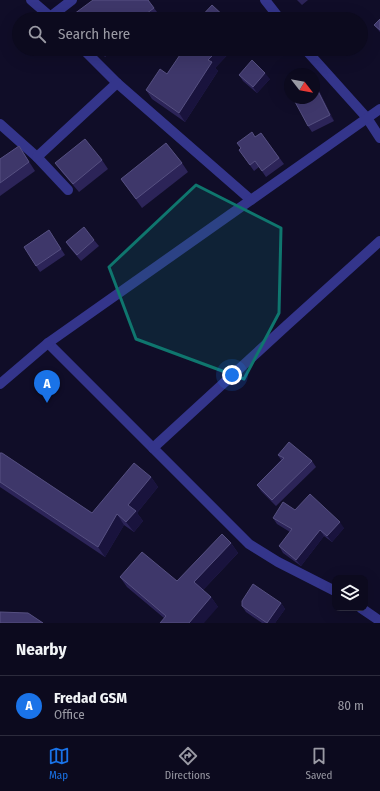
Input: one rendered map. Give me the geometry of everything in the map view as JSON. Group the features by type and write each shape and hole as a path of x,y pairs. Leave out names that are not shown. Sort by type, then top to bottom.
{"street":[{"path":"31,0 45,12"},
{"path":"59,12 72,0"},
{"path":"265,0 274,12"},
{"path":"90,56 117,83 251,200"},
{"path":"311,56 367,118 380,138"},
{"path":"37,157 117,83"},
{"path":"0,384 48,343 380,109"},
{"path":"0,124 37,157 68,190"},
{"path":"153,448 380,241"},
{"path":"48,343 249,544 278,562 332,589"},
{"path":"365,611 380,621"}],"highlighted area":[{"path":"196,185 281,228 279,313 244,379 136,339 109,267"}],"building":[{"path":"93,0 148,0 154,8 149,12 77,12"},
{"path":"212,5 220,12 206,12"},
{"path":"380,19 380,30 374,25"},
{"path":"179,56 212,56 208,60 212,62 179,113 146,90 160,69 167,74"},
{"path":"252,60 265,73 253,87 239,75"},
{"path":"320,95 330,115 308,126 296,104 320,104"},
{"path":"252,132 255,137 261,133 279,158 262,171 255,161 250,165 239,150 241,148 237,143"},
{"path":"85,139 102,160 73,184 55,163"},
{"path":"166,143 182,163 136,199 121,179"},
{"path":"19,146 29,162 0,183 0,159"},
{"path":"84,227 94,240 77,255 66,242"},
{"path":"49,230 61,249 36,266 24,247"},
{"path":"289,442 312,461 272,500 257,485 284,458 278,455"},
{"path":"0,453 92,513 134,463 151,477 128,505 136,511 126,522 117,514 98,547 0,482"},
{"path":"310,494 340,522 327,536 320,530 296,560 279,546 292,529 273,518 283,502 295,510"},
{"path":"222,534 231,543 194,582 211,597 189,623 160,623 166,616 120,577 142,552 177,581"},
{"path":"253,584 281,603 267,623 242,606 242,601"},
{"path":"0,612 28,613 43,623 0,623"}],"place":[{"name":"Fredad GSM","path":"47,403"}]}
